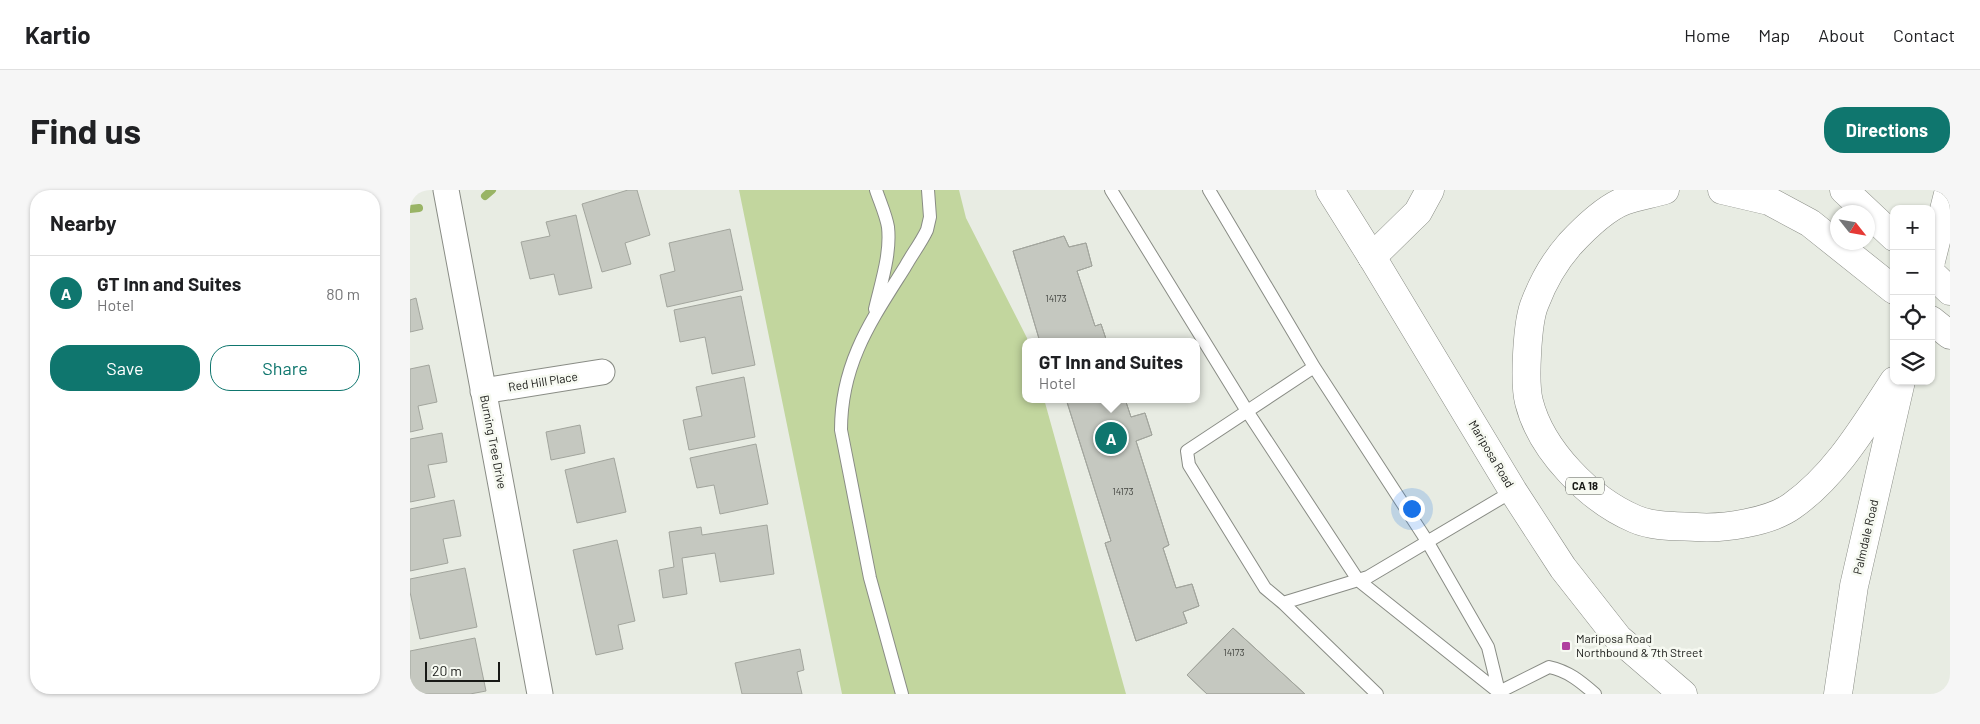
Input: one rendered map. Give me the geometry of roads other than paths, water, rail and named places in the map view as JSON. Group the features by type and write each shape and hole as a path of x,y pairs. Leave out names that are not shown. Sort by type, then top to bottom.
{"main road":[{"name":"Mariposa Road","path":"1330,190 1513,491 1563,568 1618,638 1683,694"},
{"path":"1372,257 1418,212 1430,190"},
{"name":"CA 18","path":"1665,190 1623,202 1586,227 1556,260 1534,305 1526,361 1529,402 1542,433 1568,471 1597,496 1636,519 1668,526 1711,528 1752,522 1790,507 1819,485 1863,428 1891,385"},
{"path":"1722,190 1768,201 1810,223 1890,287"},
{"path":"1844,190 1890,233"},
{"path":"1944,190 1950,196"},
{"path":"1934,250 1950,190"},
{"path":"1935,277 1950,291"},
{"path":"1935,323 1950,335"},
{"name":"Palmdale Road","path":"1838,694 1854,586 1900,385"}],"street":[{"name":"Burning Tree Drive","path":"446,190 540,694"},
{"name":"Red Hill Place","path":"483,391 602,372"}],"lane":[{"path":"873,319 887,254 888,236 887,225 876,190"},
{"path":"902,694 870,578 841,430 841,410 851,364 873,319 922,242 927,230 930,217 928,190"},
{"path":"1111,190 1248,411 1358,580 1500,693"},
{"path":"1209,190 1314,366 1427,541 1488,647 1500,693"},
{"path":"1314,366 1187,451 1189,466 1265,588 1377,694"},
{"path":"1282,603 1368,577 1513,491"},
{"path":"1500,693 1549,667 1561,669 1575,677 1595,694"}],"waterway":[{"path":"485,196 492,190"},
{"path":"410,209 419,208"}],"place":[{"name":"GT Inn and Suites","path":"1111,438"},
{"name":"Mariposa Road Northbound & 7th Street","path":"1566,646"}]}
